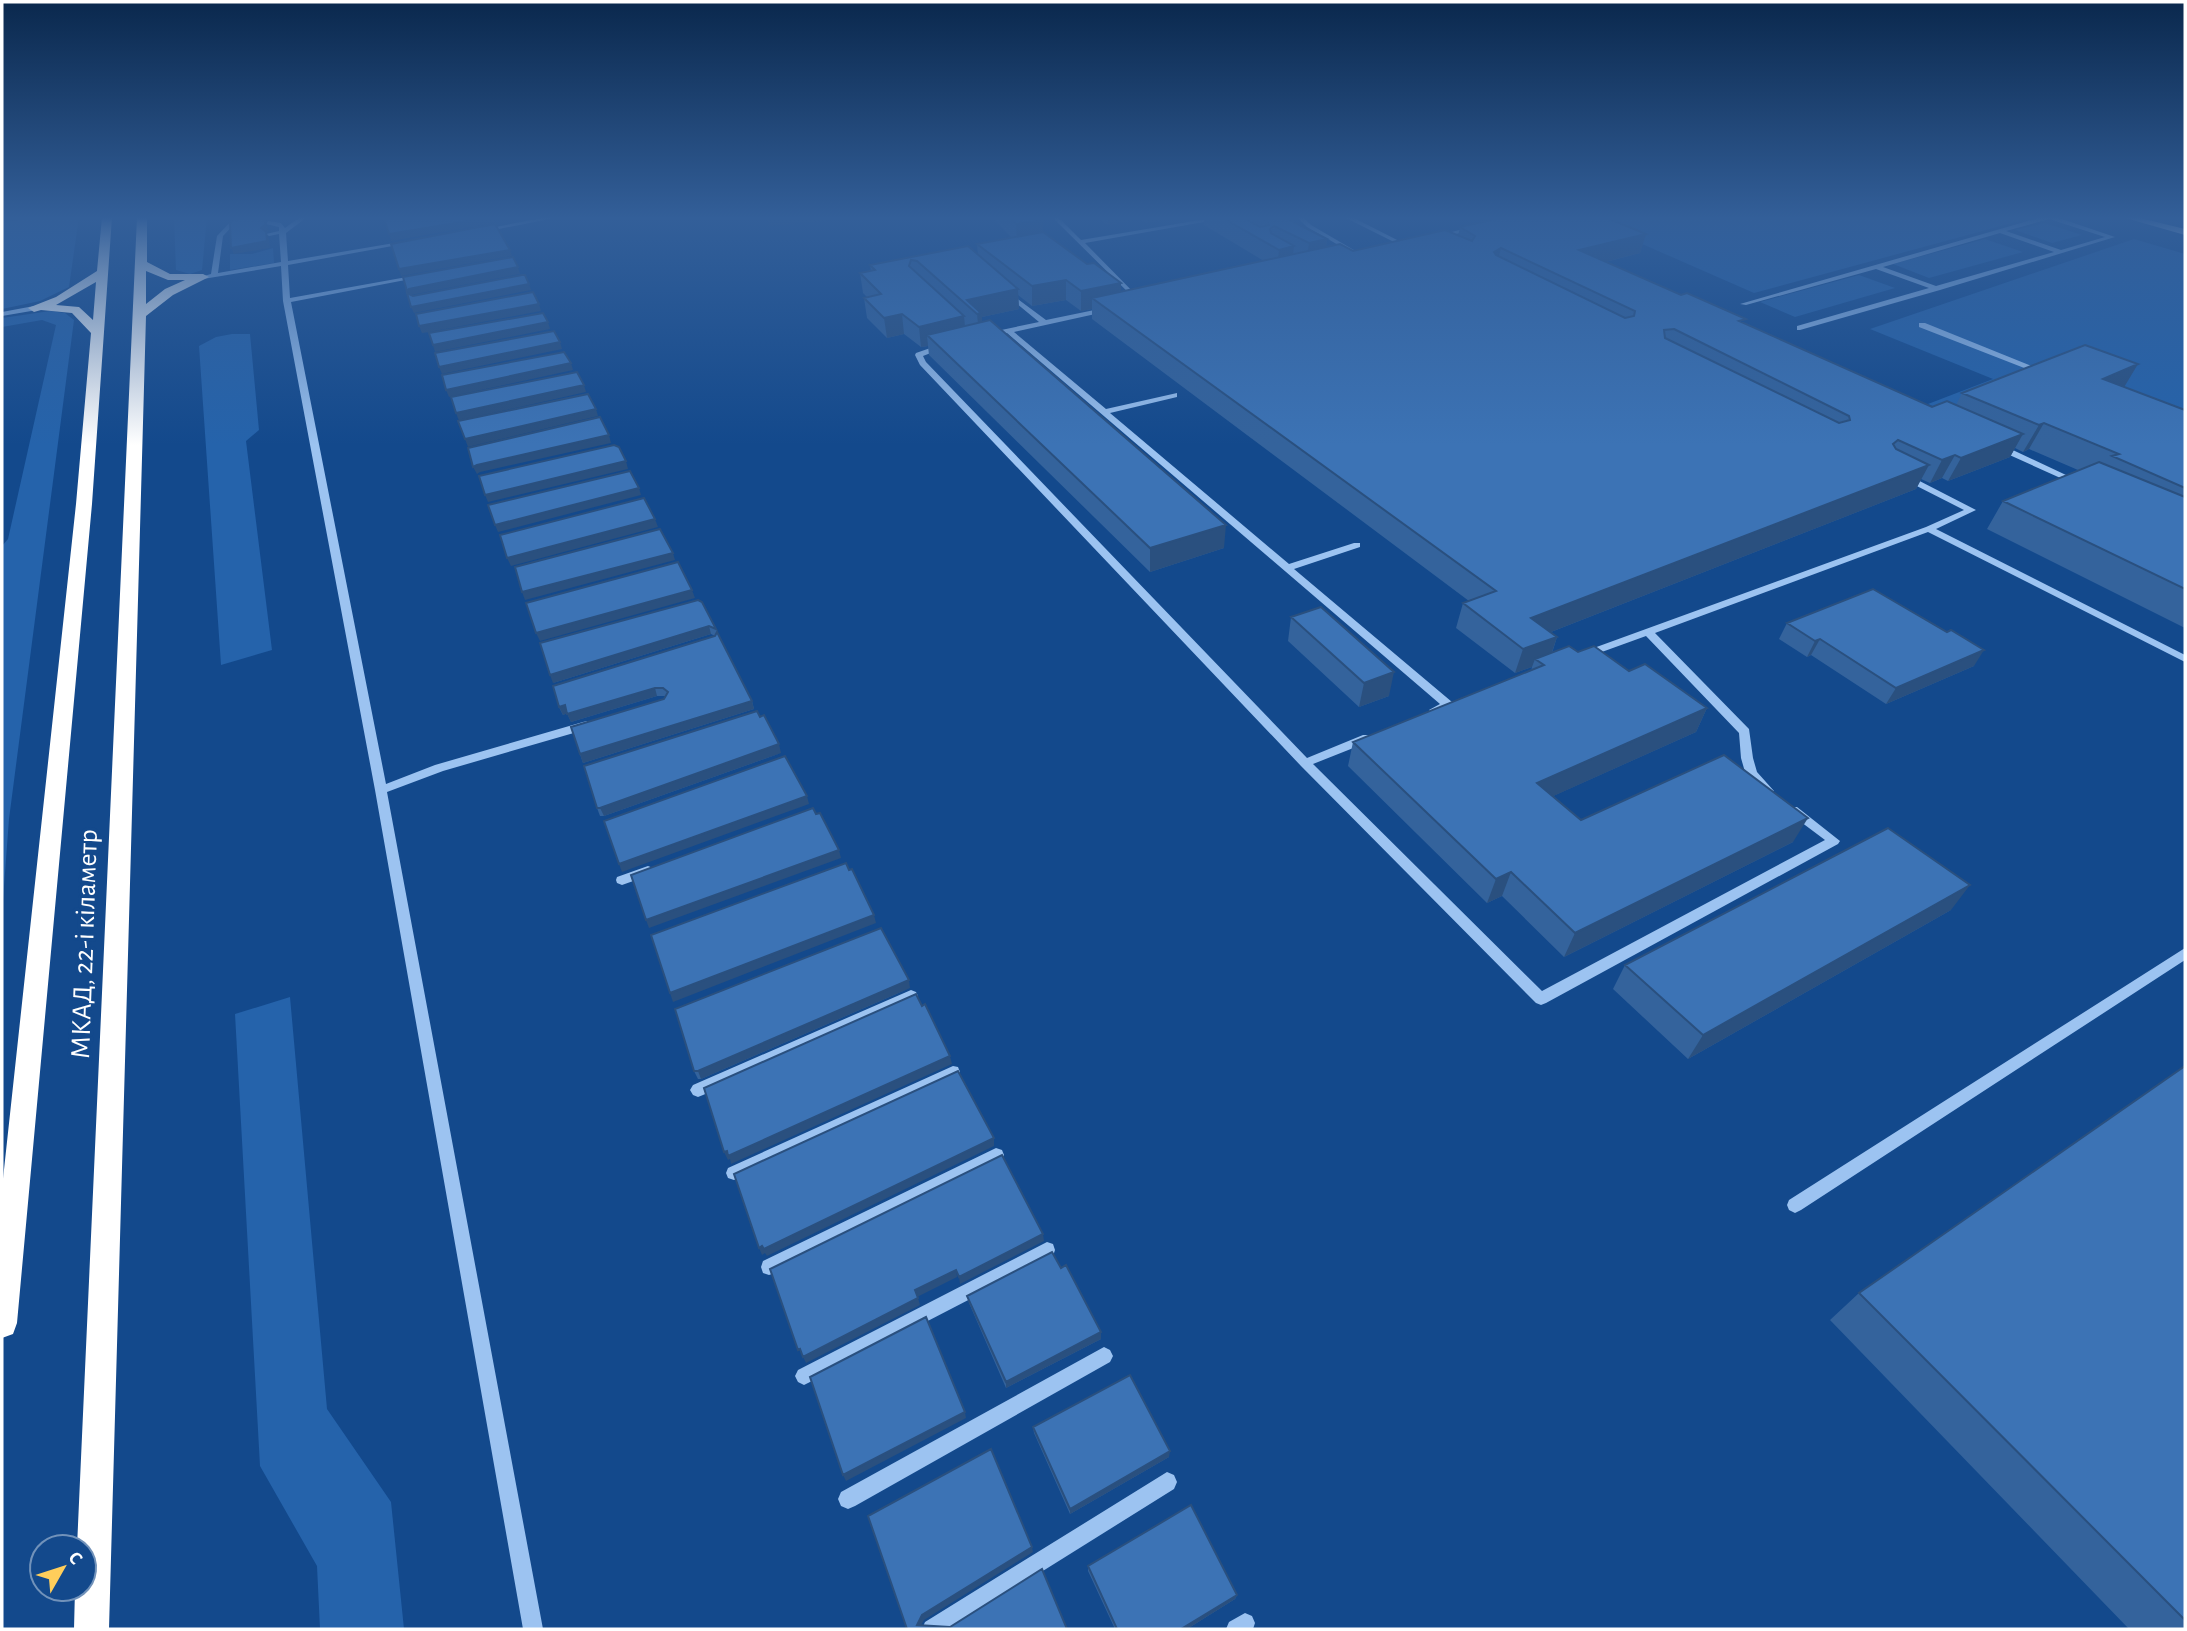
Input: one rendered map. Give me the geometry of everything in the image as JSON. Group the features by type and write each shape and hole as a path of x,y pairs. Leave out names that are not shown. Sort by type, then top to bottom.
{"highway":[{"path":"34,308 60,300 70,293"},
{"name":"МКАД, 22-і кіламетр","path":"2,1323 84,504 100,293"},
{"name":"МКАД, 22-і кіламетр","path":"91,1629 140,293"},
{"path":"140,315 168,293"},
{"path":"34,308 66,307 75,310 96,331"}],"street":[{"path":"287,293 381,790 533,1629"},
{"path":"287,301 329,293"},
{"path":"1009,293 1045,323"},
{"path":"1132,293 1140,301"},
{"path":"1744,304 1782,293"},
{"path":"1800,328 1923,293"},
{"path":"1126,304 1153,298"},
{"path":"976,339 1113,307"},
{"path":"2,313 34,308"},
{"path":"1922,325 2040,370 2022,377"},
{"path":"1009,331 1448,705"},
{"path":"952,344 919,355 933,373 1305,763 1541,999 1835,841 1760,785 1746,763 1745,732 1648,632"},
{"path":"1105,412 1174,395"},
{"path":"1985,441 2083,485"},
{"path":"1573,659 1929,529 1971,510 1888,468"},
{"path":"1287,568 1357,545"},
{"path":"1425,715 1461,700"},
{"path":"1305,763 1377,734"},
{"path":"622,880 661,866"},
{"path":"698,1090 911,996"},
{"path":"734,1173 953,1072"},
{"path":"769,1267 996,1155"},
{"path":"804,1376 1047,1250"},
{"path":"932,1629 1167,1482"}],"lane":[{"path":"1929,529 2185,659"},
{"path":"381,790 439,768 595,723"},
{"path":"1795,1205 2185,953"},
{"path":"848,1499 1104,1356"}],"shaded area":[{"path":"2,293 56,293 40,301 2,309"},
{"path":"1793,293 1877,293 1795,317 1760,302"},
{"path":"1975,293 2185,293 2185,516 1928,404 1993,379 1870,329"},
{"path":"50,311 65,313 74,320 9,819 2,913 2,546 8,539 56,325 42,320 2,327 2,318"},
{"path":"250,334 259,430 246,441 272,650 221,665 199,346 216,337"},
{"path":"290,997 327,1409 391,1502 404,1629 320,1629 317,1566 260,1466 235,1014"}],"building":[{"path":"407,293 413,296 428,293 482,293 411,307"},
{"path":"527,293 534,293 539,304 419,326 416,314"},
{"path":"939,293 964,316 919,327 902,314 884,318 864,298 881,294"},
{"path":"953,293 999,293 967,300 981,313 977,314"},
{"path":"1114,293 1574,293 1625,318 1634,316 1635,311 1597,293 1687,293 1746,319 1739,321 1932,407 1947,401 2023,434 1961,458 1955,455 1942,460 1898,440 1893,444 1896,449 1929,465 1531,618 1557,637 1523,649 1463,603 1496,591 1092,298","holes":["1674,329 1849,416 1850,420 1839,423 1665,338 1664,330"]},
{"path":"543,313 548,322 433,345 429,333"},
{"path":"990,320 1226,525 1150,548 927,335"},
{"path":"554,331 560,342 439,367 435,353"},
{"path":"2085,345 2138,364 2103,379 2185,410 2185,488 2112,456 2119,454 1962,393"},
{"path":"564,352 571,363 446,390 442,375"},
{"path":"577,372 584,385 456,413 451,397"},
{"path":"588,394 596,409 465,439 458,421"},
{"path":"600,417 609,435 473,467 468,448"},
{"path":"614,445 619,447 626,461 485,495 479,476"},
{"path":"2099,462 2185,497 2185,589 2003,501"},
{"path":"630,471 639,488 495,525 488,505"},
{"path":"644,498 655,519 507,558 500,535"},
{"path":"660,529 673,553 522,592 515,567"},
{"path":"678,562 692,590 536,633 526,603"},
{"path":"1873,589 1984,650 1896,688 1820,639 1815,641 1787,623"},
{"path":"698,600 702,602 716,629 709,626 550,675 540,643"},
{"path":"1321,607 1394,672 1364,683 1291,617"},
{"path":"717,632 752,701 580,754 571,727 664,699 668,692 663,688 655,688 567,714 565,705 559,707 553,686 715,636"},
{"path":"1569,646 1578,652 1594,646 1629,671 1645,664 1707,708 1537,783 1581,820 1724,755 1808,818 1575,933 1511,872 1496,879 1353,742 1544,665 1535,659"},
{"path":"757,711 760,717 764,715 779,744 597,808 584,766"},
{"path":"785,756 807,796 619,864 604,821"},
{"path":"813,808 816,814 820,813 839,850 646,920 631,875"},
{"path":"1888,828 1970,885 1703,1035 1625,965"},
{"path":"846,863 849,870 852,869 874,915 670,993 651,935"},
{"path":"881,928 909,980 694,1071 675,1009"},
{"path":"916,994 922,1006 925,1004 950,1056 728,1156 727,1151 724,1152 704,1088"},
{"path":"2185,1066 2185,1620 1859,1293"},
{"path":"958,1071 994,1138 764,1249 762,1246 759,1248 734,1174"},
{"path":"1002,1155 1043,1234 959,1277 956,1270 915,1290 918,1298 803,1357 800,1349 798,1350 770,1269"},
{"path":"1052,1252 1061,1268 1066,1265 1101,1332 1006,1382 967,1296"},
{"path":"926,1317 965,1412 843,1475 810,1377"},
{"path":"1130,1375 1170,1451 1070,1509 1033,1427"},
{"path":"991,1449 1032,1547 922,1615 917,1625 950,1627 1042,1569 1067,1629 907,1629 868,1516"},
{"path":"1191,1505 1237,1595 1181,1629 1117,1629 1088,1566"}]}
